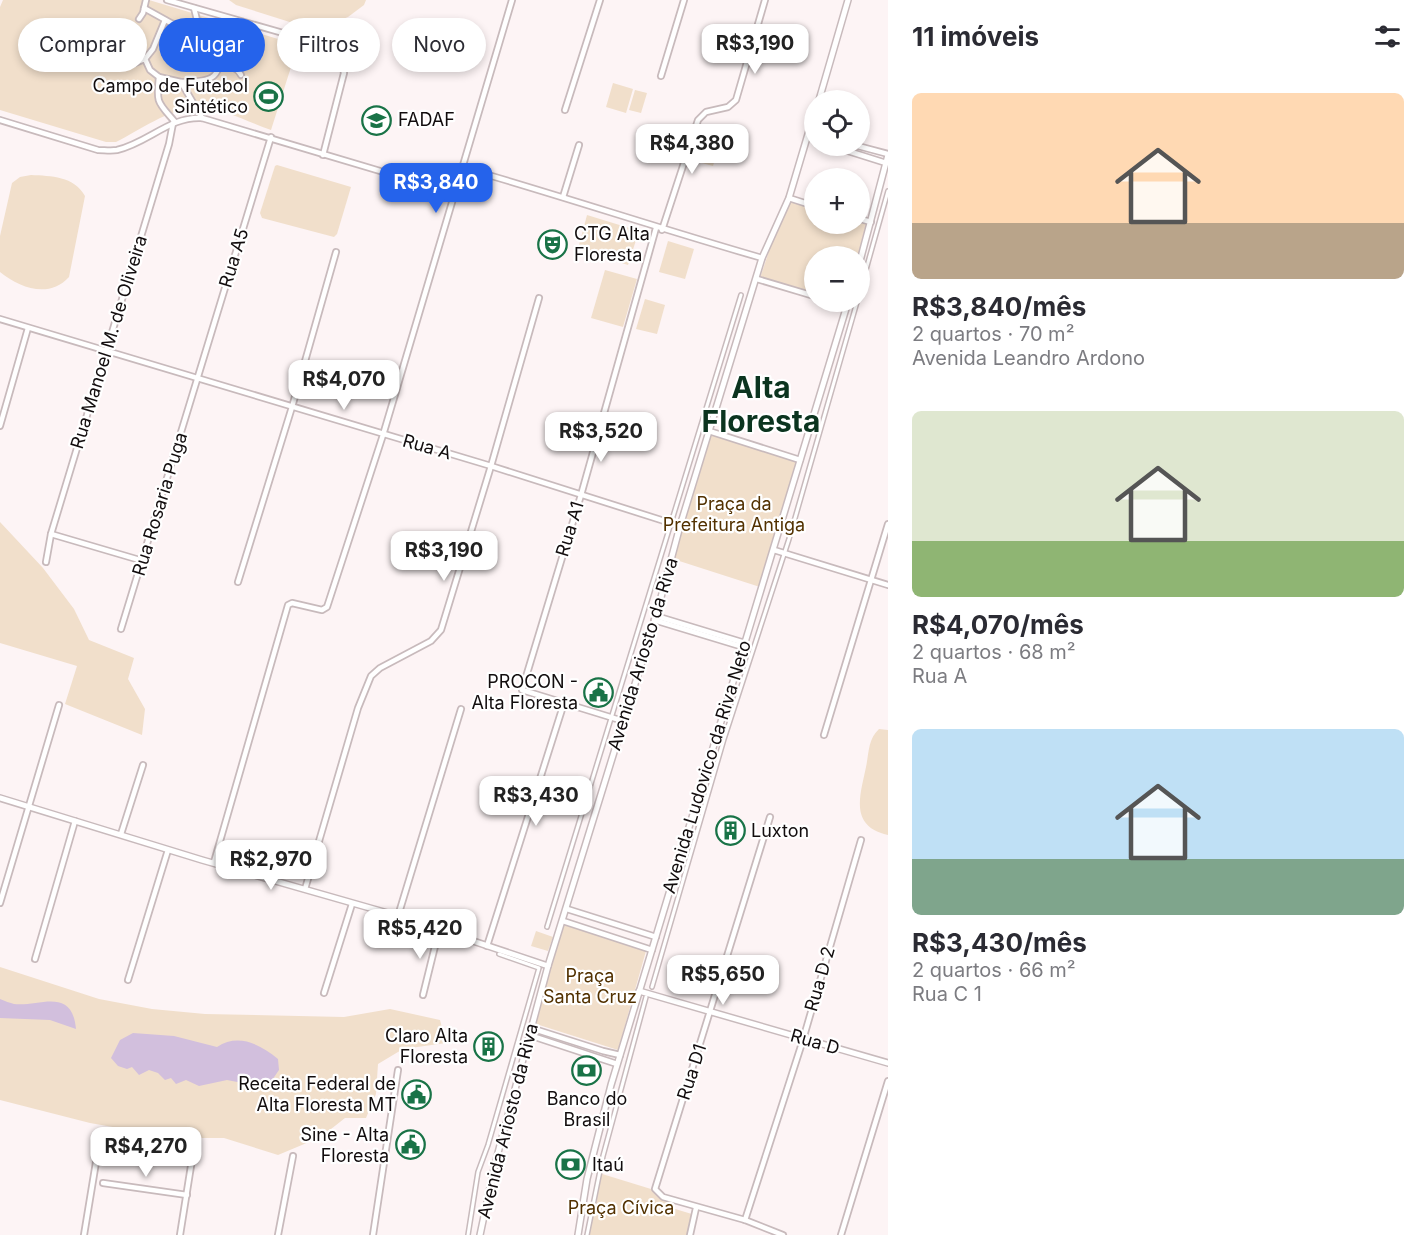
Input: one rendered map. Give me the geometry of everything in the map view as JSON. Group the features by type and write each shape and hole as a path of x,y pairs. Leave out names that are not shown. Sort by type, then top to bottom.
{"street":[{"path":"139,18 146,0"},
{"path":"167,0 318,43 335,52 342,61 344,73 323,155"},
{"path":"214,862 288,605 292,603 322,610 327,607 383,435 512,0"},
{"path":"565,110 600,0"},
{"path":"661,76 684,0"},
{"name":"Rua A1","path":"564,703 522,690 659,229 698,120 706,112 728,107 736,100 765,0"},
{"path":"822,90 848,0"},
{"path":"144,8 162,18"},
{"path":"194,8 196,18"},
{"path":"147,56 159,34"},
{"path":"147,63 150,70 159,77 181,82 207,79 218,72"},
{"path":"159,77 158,102 174,122"},
{"path":"181,82 202,118"},
{"path":"0,120 98,150 115,151 174,122 191,117 202,118 454,193"},
{"name":"Rua Manoel M. de Oliveira","path":"46,562 51,534 108,351 174,122"},
{"name":"Rua A5","path":"198,379 271,137"},
{"path":"563,197 579,145"},
{"name":"Avenida Ariosto da Riva","path":"480,1235 495,1164 548,966 762,258 789,198 804,148"},
{"path":"864,246 885,182 888,155 870,150"},
{"path":"867,156 886,163"},
{"path":"461,167 563,197 659,229 762,258"},
{"path":"870,255 888,191"},
{"path":"789,198 804,203"},
{"path":"238,582 292,407 336,252"},
{"path":"757,279 804,293"},
{"path":"547,927 741,295"},
{"path":"305,888 358,708 371,676 380,668 431,641 441,630 539,298"},
{"name":"Avenida Ludovico da Riva Neto","path":"578,1235 587,1179 617,1064 845,312"},
{"path":"652,987 724,739 785,554 854,312"},
{"name":"Rua A","path":"0,319 491,466 680,526"},
{"path":"0,426 28,328"},
{"name":"Rua Rosaria Puga","path":"121,629 198,379"},
{"path":"710,431 800,460"},
{"path":"824,735 888,524"},
{"path":"51,534 143,561"},
{"path":"774,550 888,585"},
{"path":"655,618 744,645"},
{"path":"487,946 564,703 623,721"},
{"path":"0,903 59,705"},
{"path":"398,916 461,709"},
{"path":"122,834 143,765"},
{"path":"0,798 305,888 351,904 398,916 548,966"},
{"name":"Rua D1","path":"696,1208 663,1197 655,1189 770,817"},
{"path":"34,959 75,821"},
{"name":"Rua D 2","path":"745,1220 804,1039 861,840"},
{"path":"128,980 168,849"},
{"path":"324,993 351,904"},
{"path":"567,909 656,937"},
{"path":"563,921 652,950"},
{"path":"423,995 440,930"},
{"path":"468,1235 478,1172 488,1145 539,968 499,954"},
{"name":"Rua D","path":"639,991 888,1064"},
{"path":"587,1235 603,1156 646,997"},
{"path":"531,1028 620,1055"},
{"path":"529,1035 617,1064"},
{"path":"571,1048 574,1041"},
{"path":"373,1235 398,1070"},
{"path":"841,1235 888,1081"},
{"path":"84,1235 100,1138"},
{"path":"180,1235 194,1147"},
{"path":"278,1235 293,1156"},
{"path":"103,1183 187,1195"},
{"path":"690,1235 696,1208 745,1220 783,1235"}],"green space":[{"path":"3,0 149,0 209,18 159,18 159,72 265,72 265,35 277,39 277,72 289,72 271,130 225,112 196,108 175,112 116,142 106,142 0,110 0,7"},
{"path":"229,0 366,0 364,5 345,18 277,18 236,5"},
{"path":"613,83 633,89 626,113 606,107"},
{"path":"635,90 647,93 641,113 629,110"},
{"path":"702,136 720,142 713,166 694,161"},
{"path":"277,165 351,187 337,234 334,237 262,218 260,213"},
{"path":"31,175 61,178 75,184 85,196 69,277 53,288 34,289 16,283 0,272 0,236 12,183 20,177"},
{"path":"790,202 804,206 804,234 864,234 860,246 804,246 804,290 760,278 771,245"},
{"path":"587,215 639,231 628,265 578,249"},
{"path":"668,241 694,249 685,279 659,272"},
{"path":"605,270 637,279 623,327 591,318"},
{"path":"645,299 665,305 657,334 636,329"},
{"name":"Praça da Prefeitura Antiga","path":"711,434 798,462 760,587 673,559"},
{"path":"0,522 43,568 74,609 89,640 134,658 128,679 145,709 142,735 65,704 77,666 0,643"},
{"path":"879,729 888,730 888,835 867,825 860,808 861,789 870,746"},
{"name":"Praça Santa Cruz","path":"564,925 646,951 618,1050 536,1024 550,964"},
{"path":"536,931 553,937 548,951 531,946"},
{"path":"0,967 99,999 152,1009 205,1014 344,1017 390,1009 440,1020 446,1043 403,1049 378,1064 376,1094 366,1118 345,1118 321,1137 278,1155 224,1138 175,1138 90,1123 0,1100"},
{"name":"Praça Cívica","path":"599,1173 651,1189 656,1196 672,1208 695,1215 691,1235 586,1235"}],"shaded area":[{"path":"0,999 14,1004 61,1003 68,1007 76,1029 50,1020 0,1018"},
{"path":"133,1033 174,1036 217,1047 233,1041 249,1042 278,1059 279,1070 270,1083 253,1085 227,1080 199,1086 186,1080 176,1084 171,1078 165,1080 158,1073 149,1070 139,1075 132,1067 127,1069 118,1066 111,1058 120,1040"}],"place":[{"name":"Campo de Futebol Sintético","path":"269,96"},
{"name":"FADAF","path":"377,120"},
{"name":"CTG Alta Floresta","path":"553,244"},
{"name":"PROCON - Alta Floresta","path":"599,692"},
{"name":"Luxton","path":"730,831"},
{"name":"Claro Alta Floresta","path":"489,1046"},
{"name":"Banco do Brasil","path":"587,1070"},
{"name":"Receita Federal de Alta Floresta MT","path":"417,1094"},
{"name":"Sine - Alta Floresta","path":"410,1145"},
{"name":"Itaú","path":"571,1165"}],"district":[{"name":"Alta Floresta","path":"761,405"}]}
